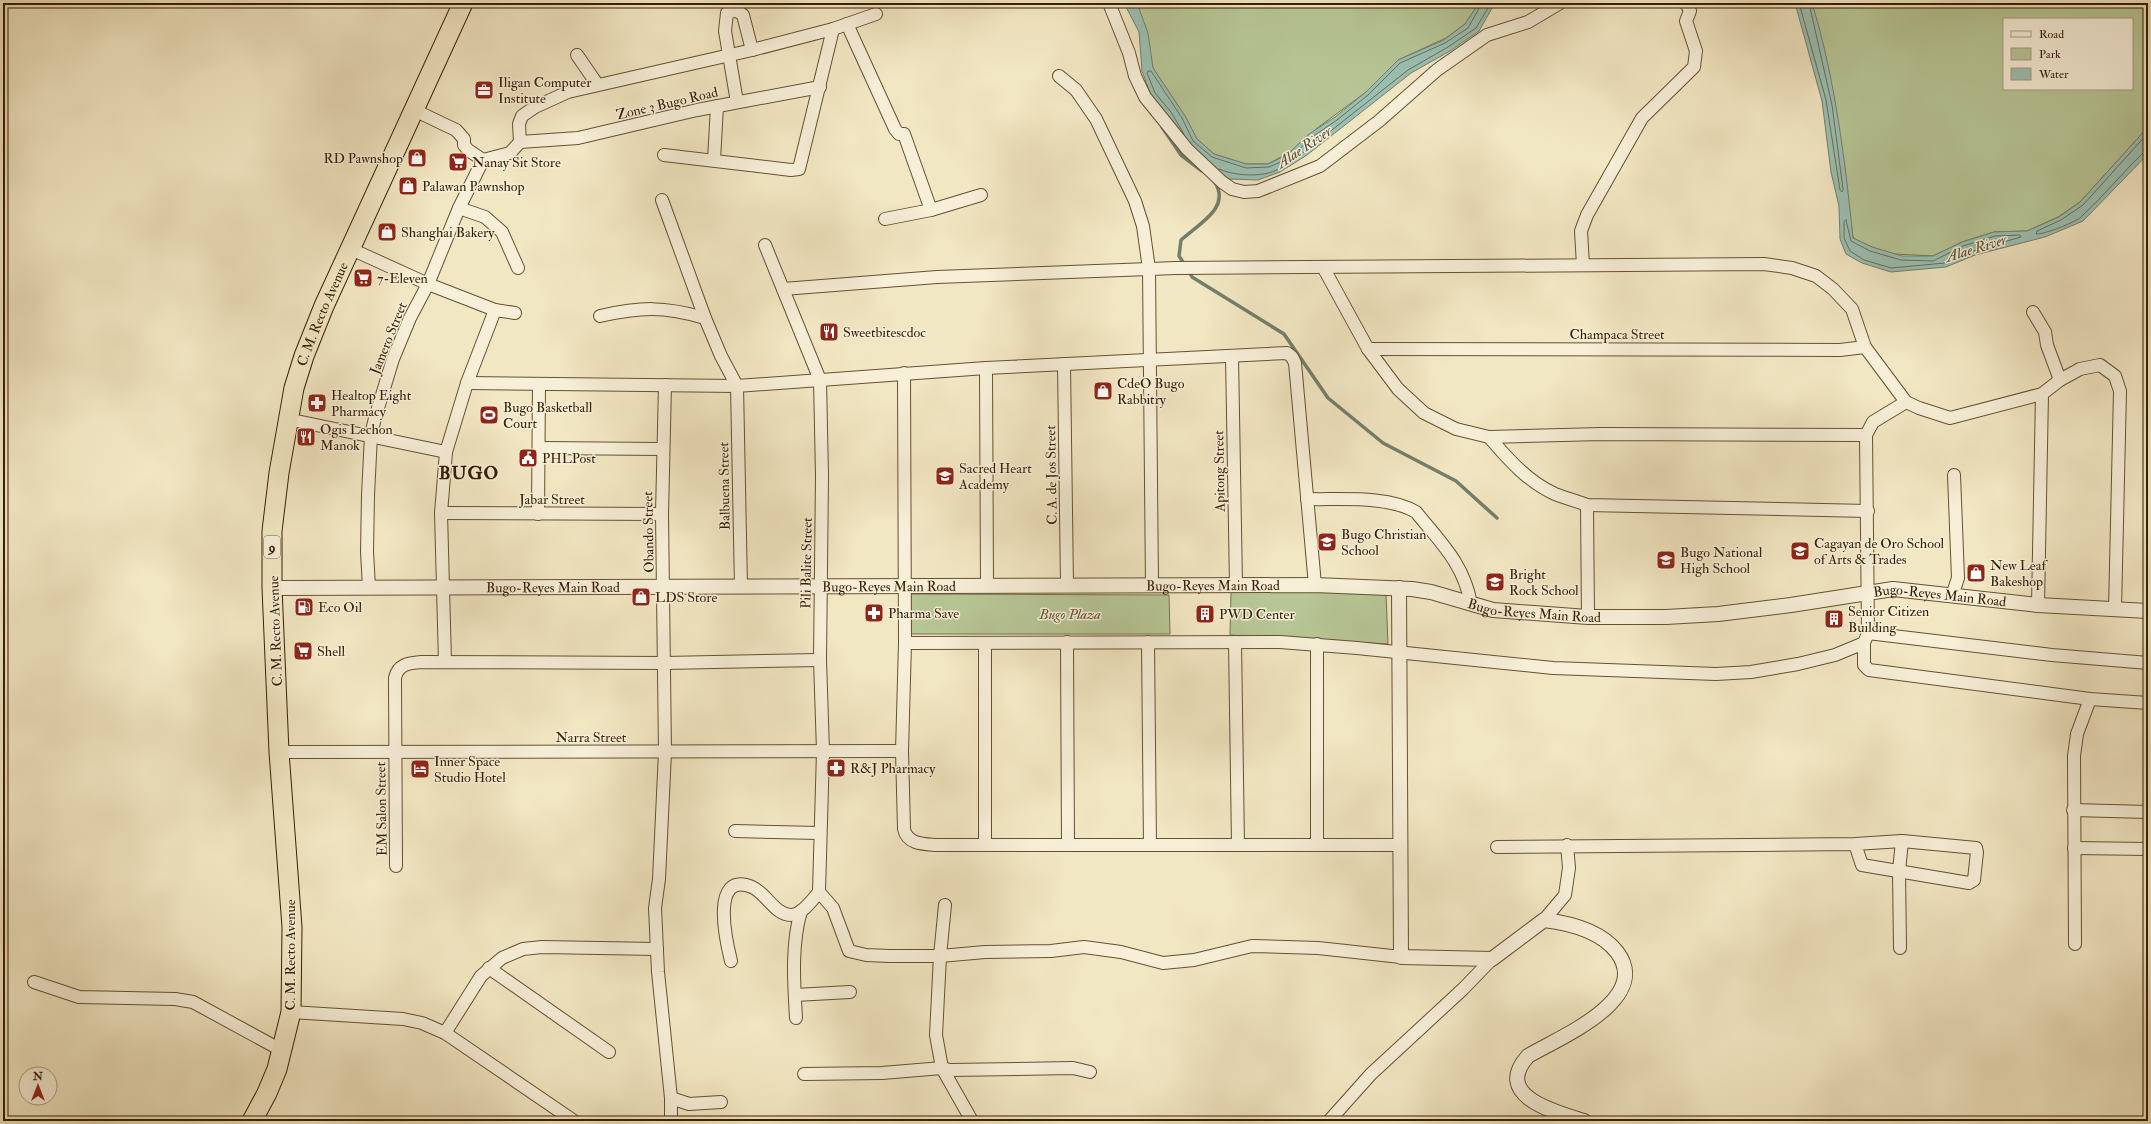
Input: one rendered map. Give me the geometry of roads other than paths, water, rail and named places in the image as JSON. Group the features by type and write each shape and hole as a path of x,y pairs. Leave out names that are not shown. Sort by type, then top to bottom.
{"highway":[{"name":"C. M. Recto Avenue","path":"252,1121 267,1093 283,1050 291,1012 292,927 279,752 272,588 272,531 287,419 304,356 324,306 463,3"}],"street":[{"path":"1109,3 1129,53 1135,76 1145,97 1187,149 1222,182 1232,189 1244,192 1258,191 1320,166 1379,121 1437,70 1487,35 1528,22 1560,3"},
{"path":"1583,265 1581,231 1586,215 1642,118 1694,67 1696,51 1686,21 1690,11 1686,3"},
{"path":"737,102 725,22 727,13 734,10 739,11 746,20 752,50"},
{"path":"414,110 456,130 464,139 464,145 468,150 482,160 510,153 520,142 519,124 522,116 534,107 568,92 597,84 752,50 833,29 876,14"},
{"path":"847,24 895,129 899,134 904,134 931,210"},
{"path":"664,155 791,170 799,169 833,29"},
{"path":"577,55 597,84"},
{"path":"1059,76 1076,90 1096,119 1135,201 1143,226 1149,269 1152,586"},
{"name":"Zone 3 Bugo Road","path":"520,142 578,138 717,106 820,87"},
{"path":"714,160 717,106"},
{"name":"Jamero Street","path":"369,587 367,552 371,435 393,359 413,312 428,284 459,208 482,160"},
{"path":"885,219 931,210 981,195"},
{"path":"662,200 705,318 721,356 737,386"},
{"path":"459,208 485,217 502,232 518,268"},
{"name":"Pili Balite Street","path":"765,245 820,380 822,476 820,660 823,751 819,833 819,892"},
{"path":"351,249 428,284 495,310 515,313"},
{"path":"783,289 937,277 1176,268 1764,264 1792,268 1816,276 1848,302 1856,317 1865,346 1906,402 1919,408 1950,418 2042,394 2060,380 2080,369 2100,365 2114,376 2120,391 2115,610"},
{"path":"1323,267 1368,349 1398,389 1424,413 1456,429 1489,437 1601,434 1866,435"},
{"path":"600,316 631,309 657,308 678,310 705,318"},
{"path":"445,662 441,513 446,452 467,383 495,310"},
{"path":"2034,312 2045,332 2047,345 2060,380"},
{"name":"Champaca Street","path":"1368,349 1840,350 1865,346"},
{"path":"467,383 737,386 986,368 1150,361 1281,352 1287,353 1292,357 1294,363 1315,585"},
{"name":"Apitong Street","path":"1232,356 1236,585"},
{"name":"C. A. de Jos Street","path":"1064,364 1067,585"},
{"path":"986,368 987,585"},
{"path":"904,373 905,643 902,751 905,834 916,843 925,844 1400,845"},
{"path":"538,514 540,384"},
{"name":"Obando Street","path":"665,385 662,514 665,752 659,879 655,908 663,1034 671,1098 671,1121"},
{"name":"Balbuena Street","path":"737,386 741,586"},
{"path":"2038,605 2042,394"},
{"path":"1906,402 1873,422 1866,435 1868,592 1864,665 1869,670 2090,698 2148,703"},
{"path":"287,419 371,435 446,452"},
{"path":"1489,437 1513,464 1531,479 1554,493 1587,505 1868,511"},
{"path":"539,448 663,449"},
{"path":"1952,596 1958,578 1954,475"},
{"path":"1307,499 1392,503 1408,507 1416,512 1456,563 1465,579 1471,604"},
{"path":"1587,505 1588,617"},
{"name":"Jabar Street","path":"441,513 662,514"},
{"name":"Bugo-Reyes Main Road","path":"272,588 1315,585 1399,588 1431,592 1471,604 1521,613 1588,617 1666,617 1718,614 1791,605 1868,592 1899,589 2038,605 2148,611"},
{"path":"1399,588 1401,957"},
{"path":"905,643 1235,642 1317,644 1554,668 1716,674 1751,672 1798,664 1835,655 1866,638 2148,663"},
{"path":"1067,642 1068,845"},
{"path":"1148,642 1150,845"},
{"path":"1235,642 1238,845"},
{"path":"985,643 985,845"},
{"path":"1317,644 1317,845"},
{"name":"EM Salon Street","path":"396,866 396,673 406,664 445,662 665,663 820,660"},
{"path":"2075,944 2073,810 2074,756 2078,734 2090,698"},
{"name":"Narra Street","path":"279,752 902,751"},
{"path":"2073,810 2148,812"},
{"path":"735,830 819,833"},
{"path":"1900,948 1899,871 1902,841"},
{"path":"1497,847 1567,845 1855,844 1902,841 1973,847 1976,849 1977,855 1974,880 1969,883 1862,865 1855,844"},
{"path":"1329,1121 1371,1074 1463,989 1492,959 1544,920 1565,895 1569,868 1567,845"},
{"path":"2074,848 2148,848"},
{"path":"731,961 724,912 724,899 727,891 738,886 753,887 773,903 781,913 792,915 801,911 819,892 834,908 849,951 866,955 940,956 985,952 1051,951 1084,947 1121,952 1164,963 1194,960 1252,946 1318,948 1401,957 1492,959"},
{"path":"945,905 940,956 936,1035 942,1068 972,1121"},
{"path":"796,1018 795,943 797,924 801,911"},
{"path":"1544,920 1570,923 1599,937 1611,944 1624,965 1624,980 1619,993 1606,1008 1576,1030 1528,1056 1521,1064 1518,1072 1517,1082 1521,1091 1529,1099 1547,1109 1584,1121"},
{"path":"446,1033 474,985 489,968 512,952 542,947 657,949"},
{"path":"489,968 609,1052"},
{"path":"34,982 79,997 175,999 193,1002 283,1050"},
{"path":"795,995 850,992"},
{"path":"291,1012 403,1019 422,1023 446,1033 574,1121"},
{"path":"804,1074 882,1073 942,1068 950,1070 1074,1068 1090,1072"},
{"path":"671,1098 690,1104 721,1102"}],"water":[{"name":"Alae River","path":"1124,3 1137,3 1148,33 1153,68 1185,116 1197,139 1214,154 1246,164 1268,164 1287,155 1309,134 1335,117 1366,92 1398,60 1444,40 1465,24 1479,3 1495,3 1479,31 1450,51 1411,73 1307,155 1280,172 1258,180 1230,179 1206,168 1151,95 1142,71 1139,32"},
{"name":"Alae River","path":"1795,3 1812,3 1827,60 1833,90 1843,149 1853,238 1872,247 1902,256 1933,256 1962,242 1994,232 2027,231 2059,217 2080,202 2148,127 2148,154 2083,221 2045,237 1975,255 1946,267 1891,272 1862,263 1846,254 1840,239 1839,206 1831,172 1822,101"}],"waterway":[{"path":"1162,127 1181,155 1202,171"},
{"path":"1185,265 1179,256 1181,240 1205,221 1216,207 1219,199 1219,190 1214,181"},
{"path":"1188,270 1192,277 1284,334 1328,398 1383,443 1456,481 1497,518"}],"place":[{"name":"Iligan Computer Institute","path":"484,90"},
{"name":"RD Pawnshop","path":"417,158"},
{"name":"Nanay Sit Store","path":"458,162"},
{"name":"Palawan Pawnshop","path":"408,186"},
{"name":"Shanghai Bakery","path":"387,232"},
{"name":"7-Eleven","path":"363,278"},
{"name":"Sweetbitescdoc","path":"829,332"},
{"name":"CdeO Bugo Rabbitry","path":"1103,391"},
{"name":"Healtop Eight Pharmacy","path":"317,403"},
{"name":"Bugo Basketball Court","path":"489,415"},
{"name":"Ogis Lechon Manok","path":"306,437"},
{"name":"PHLPost","path":"528,458"},
{"name":"Sacred Heart Academy","path":"945,476"},
{"name":"Bugo Christian School","path":"1327,542"},
{"name":"Cagayan de Oro School of Arts & Trades","path":"1800,551"},
{"name":"Bugo National High School","path":"1666,560"},
{"name":"New Leaf Bakeshop","path":"1976,573"},
{"name":"Bright Rock School","path":"1495,582"},
{"name":"LDS Store","path":"641,597"},
{"name":"Eco Oil","path":"304,607"},
{"name":"Pharma Save","path":"874,613"},
{"name":"PWD Center","path":"1205,614"},
{"name":"Senior Citizen Building","path":"1834,619"},
{"name":"Shell","path":"303,651"},
{"name":"R&J Pharmacy","path":"836,768"},
{"name":"Inner Space Studio Hotel","path":"420,769"}],"district":[{"name":"BUGO","path":"469,473"}],"park label":[{"name":"Bugo Plaza","path":"1070,614"}]}
